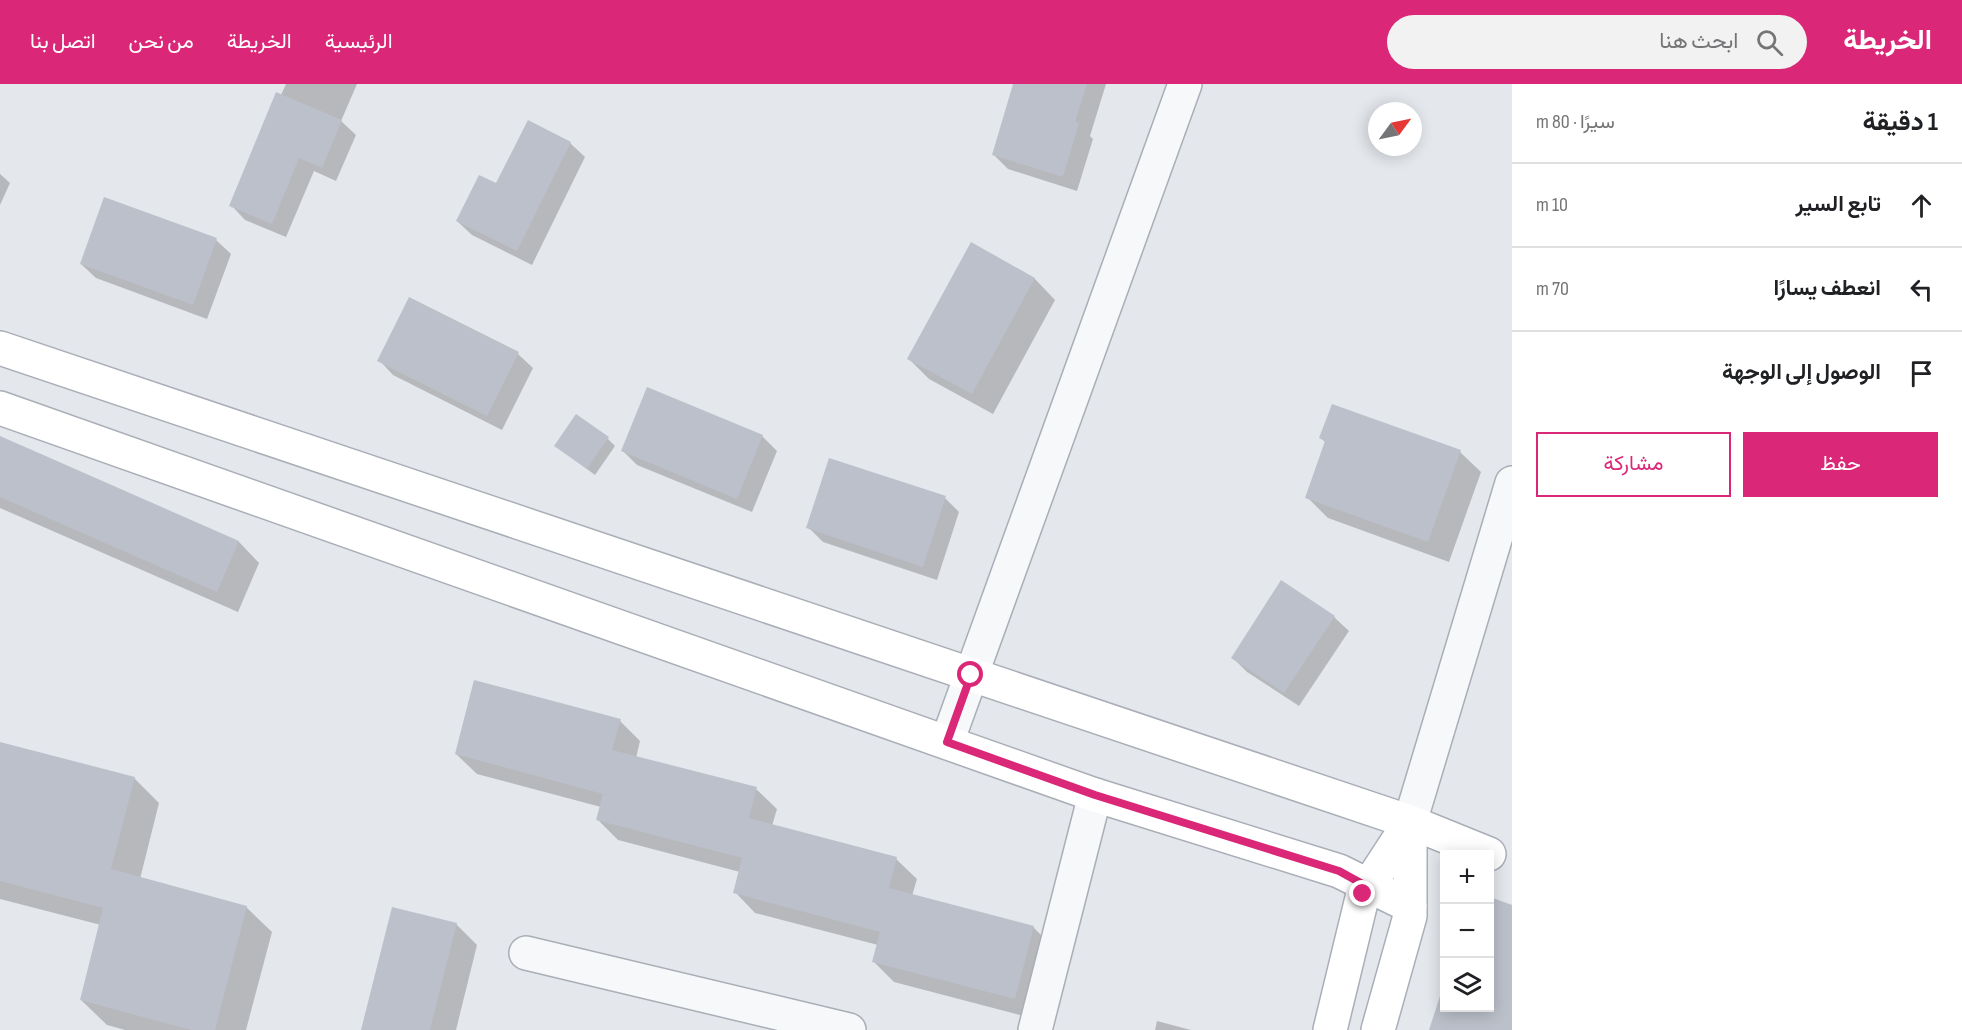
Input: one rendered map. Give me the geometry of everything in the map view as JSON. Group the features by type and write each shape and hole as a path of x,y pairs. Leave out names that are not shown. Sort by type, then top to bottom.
{"street":[{"path":"947,742 1185,84"},
{"path":"0,348 1410,822 1477,850"},
{"path":"0,408 1095,795 1339,871 1410,906"},
{"path":"1330,1030 1363,894 1410,822 1512,483"},
{"path":"1035,1030 1095,795"},
{"path":"1378,1030 1410,916 1410,822"},
{"path":"1494,857 1512,864"},
{"path":"526,953 849,1030"}],"building":[{"path":"1013,84 1087,84 1075,122 1079,123 1063,177 992,155"},
{"path":"276,92 342,120 322,168 299,158 272,224 229,206"},
{"path":"528,120 571,142 517,251 456,221 479,175 496,183"},
{"path":"104,197 217,238 193,305 80,264"},
{"path":"971,242 1035,278 972,394 907,359"},
{"path":"409,297 519,352 487,416 377,361"},
{"path":"647,387 763,435 737,499 621,451"},
{"path":"1332,404 1461,450 1428,542 1305,498 1325,441 1319,438"},
{"path":"576,414 609,437 587,469 554,446"},
{"path":"0,436 239,541 217,592 0,497"},
{"path":"829,458 946,496 923,567 806,528"},
{"path":"1281,580 1335,616 1284,693 1231,658"},
{"path":"474,680 621,719 612,750 757,787 749,818 897,857 889,888 1034,926 1015,999 872,962 880,932 733,893 742,858 596,820 603,794 455,754"},
{"path":"0,742 135,777 111,869 247,906 215,1030 191,1030 80,1000 103,908 0,881"},
{"path":"1494,898 1512,905 1512,1030 1429,1030 1440,996 1440,1012 1494,1012"},
{"path":"392,907 457,923 430,1030 361,1030"}],"route":[{"path":"971,675 947,742 1095,795 1339,871 1368,887 1363,894"}]}
